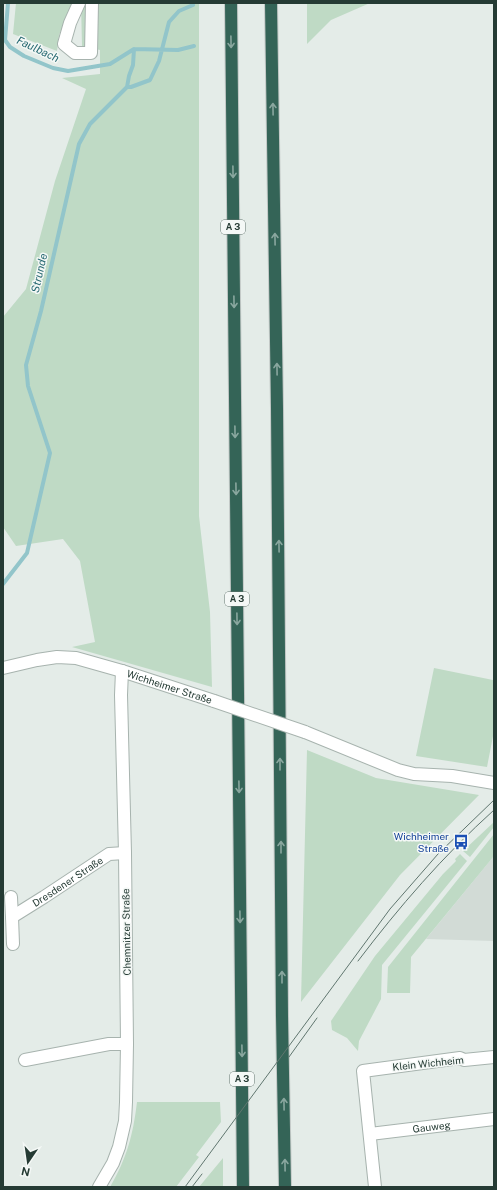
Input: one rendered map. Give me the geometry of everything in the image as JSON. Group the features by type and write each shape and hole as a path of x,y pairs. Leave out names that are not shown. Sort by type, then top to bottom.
{"highway":[{"name":"A 3","path":"231,3 243,1187"},
{"path":"271,3 278,408 285,1187"}],"street":[{"path":"78,3 64,44 75,53 91,53 92,3"},
{"name":"Wichheimer Straße","path":"6,667 57,657 76,658 305,732 398,770 414,774 452,776 494,783"},
{"name":"Chemnitzer Straße","path":"99,1187 113,1163 119,1147 125,1121 126,1102 127,1044 125,853 121,695 122,672"},
{"name":"Dresdener Straße","path":"12,917 109,854 125,853"},
{"path":"11,897 13,944"},
{"path":"25,1060 109,1044 127,1044"},
{"name":"Klein Wichheim","path":"370,1134 363,1071 460,1058 464,1060 494,1057"},
{"name":"Gauweg","path":"370,1134 494,1119"},
{"path":"370,1134 374,1187"}],"shaded area":[{"path":"494,856 494,941 426,939"}],"green space":[{"path":"16,3 73,3 59,35 57,51 13,34"},
{"path":"81,3 199,3 199,516 210,612 212,687 72,647 95,642 80,561 63,539 16,546 3,527 3,317 26,289 55,181 86,89 62,78 100,74 100,50 82,46"},
{"path":"307,3 370,3 331,20 307,44"},
{"path":"434,668 493,680 494,731 487,767 416,756"},
{"path":"307,750 376,778 479,795 400,875 301,1002"},
{"path":"494,822 494,827 470,857 463,851"},
{"path":"494,834 494,856 411,957 410,993 387,993 388,967"},
{"path":"460,854 467,861 382,965 381,999 359,1041 358,1051 347,1038 332,1030 331,1021 375,956 443,874 456,861 455,859"},
{"path":"137,1102 220,1102 221,1122 196,1155 199,1157 176,1187 110,1187 125,1156"},
{"path":"223,1158 223,1187 199,1187"}],"waterway":[{"name":"Faulbach","path":"8,3 5,40 10,47 24,56 53,68 68,71 110,64 134,49 178,50 194,46"},
{"name":"Strunde","path":"3,584 27,553 50,453 28,386 26,365 41,311 79,144 90,124 127,87 150,80 159,61 169,22 179,11 193,5"},
{"path":"127,87 133,65 134,49"}],"tram line":[{"path":"185,1187 390,909 438,854 494,800"},
{"path":"358,961 422,882 457,845 494,810"},
{"path":"289,1057 317,1018"},
{"path":"192,1187 202,1174"}],"place":[{"name":"Wichheimer Straße","path":"461,842"}]}
